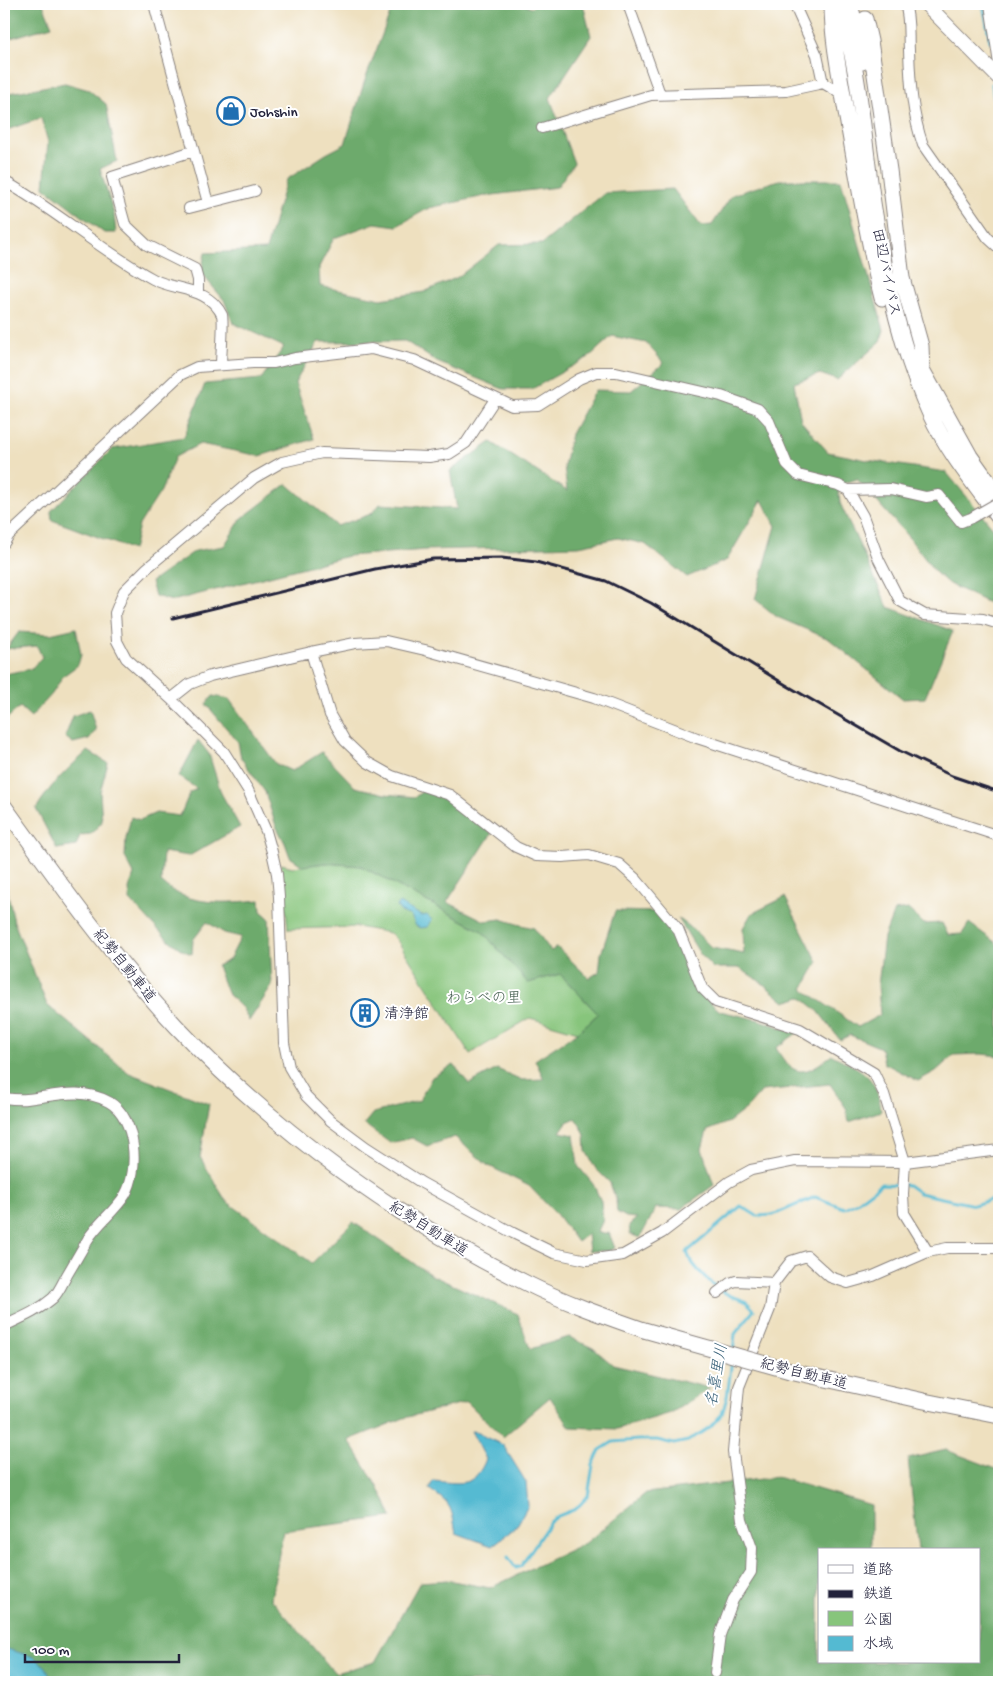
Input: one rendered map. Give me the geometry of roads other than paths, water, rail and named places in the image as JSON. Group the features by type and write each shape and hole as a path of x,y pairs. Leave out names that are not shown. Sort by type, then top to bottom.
{"highway":[{"name":"田辺バイパス","path":"838,4 856,73 893,308 917,382 930,415 953,454 999,518"},
{"name":"田辺バイパス","path":"850,4 858,36 878,208 906,326 922,372 970,456 999,497"},
{"path":"861,4 870,41 880,107 902,278 921,346 922,372"},
{"path":"830,9 868,238 884,307 914,386 930,415"},
{"name":"紀勢自動車道","path":"4,806 87,919 133,977 175,1025 213,1064 254,1101 360,1184 412,1221 469,1254 528,1284 588,1310 644,1330 790,1371 999,1416"}],"main road":[{"path":"926,4 999,78"}],"street":[{"path":"154,4 208,203"},
{"path":"628,4 660,94"},
{"path":"794,4 817,55 823,82 844,99"},
{"path":"905,4 909,15 908,50 912,105 923,145 988,238 999,248"},
{"path":"990,4 999,64"},
{"path":"542,128 651,95 786,91 823,82"},
{"path":"193,151 112,177 125,224 147,245 195,269 198,280 198,293"},
{"path":"4,181 24,192 83,235 137,270 156,281 198,293 215,305 222,315 221,365"},
{"path":"189,208 255,191"},
{"path":"4,543 9,535 180,375 197,367 274,363 295,358 372,349 414,360 512,406 538,405 579,378 596,372 616,372 721,396 758,409 769,421 787,464 798,475 848,490 891,488 926,497 939,495 961,522 999,502"},
{"path":"495,399 466,443 448,454 429,457 322,453 282,462 254,478 147,568 124,591 115,613 117,641 126,658 171,699 224,752 248,790 266,831 277,874 284,1042 289,1067 306,1096 331,1121 366,1147 422,1183 521,1237 554,1252 587,1260 623,1255 662,1233 728,1182 751,1170 795,1161 905,1162 999,1150"},
{"path":"848,490 863,516 879,560 900,601 925,616 983,619 999,624"},
{"path":"171,699 190,684 210,676 355,643 386,641 425,650 594,698 697,738 999,836"},
{"path":"311,652 330,715 345,741 367,762 392,776 450,795 516,847 536,856 589,855 620,864 636,879 678,929 702,988 716,1002 800,1029 874,1073 884,1094 905,1162 904,1213 928,1252"},
{"path":"4,1098 25,1099 66,1093 95,1096 110,1102 121,1111 128,1123 134,1165 131,1182 124,1196 91,1235 55,1296 39,1309 4,1326"},
{"path":"715,1673 720,1635 732,1600 751,1572 752,1548 742,1520 733,1452 739,1387 770,1309 774,1283 791,1261 807,1256 830,1277 848,1283 873,1276 928,1252 947,1248 999,1248"},
{"path":"717,1293 730,1283 736,1281 774,1283"}],"water":[{"path":"399,903 422,916 427,915 432,920 428,927 420,928 416,926 411,916 401,912 397,907"},
{"path":"471,1431 479,1432 485,1437 503,1445 526,1482 528,1506 516,1527 492,1546 456,1533 449,1507 429,1489 433,1481 458,1483 471,1480 481,1469 486,1459"},
{"path":"4,1648 34,1657 46,1667 52,1682 4,1682"}],"waterway":[{"path":"983,4 990,41"},
{"path":"992,84 994,101 999,110"},
{"name":"名喜里川","path":"733,1352 735,1334 754,1310 746,1302 725,1293 712,1283 699,1271 689,1258 687,1252 741,1206 757,1216 773,1215 815,1197 844,1208 857,1202 881,1184 908,1185 919,1193 974,1205 999,1197"},
{"name":"名喜里川","path":"508,1557 516,1568 521,1566 550,1522 558,1516 576,1509 588,1496 593,1465 600,1450 613,1442 657,1440 674,1444 688,1441 710,1427 722,1414 727,1397 732,1360"}],"railway":[{"path":"173,618 375,569 433,559 502,558 536,562 606,581 651,603 786,685 900,751 952,776 999,792"}],"place":[{"name":"Johshin","path":"231,111"},
{"name":"清浄館","path":"365,1013"}],"park label":[{"name":"わらべの里","path":"484,997"}]}
